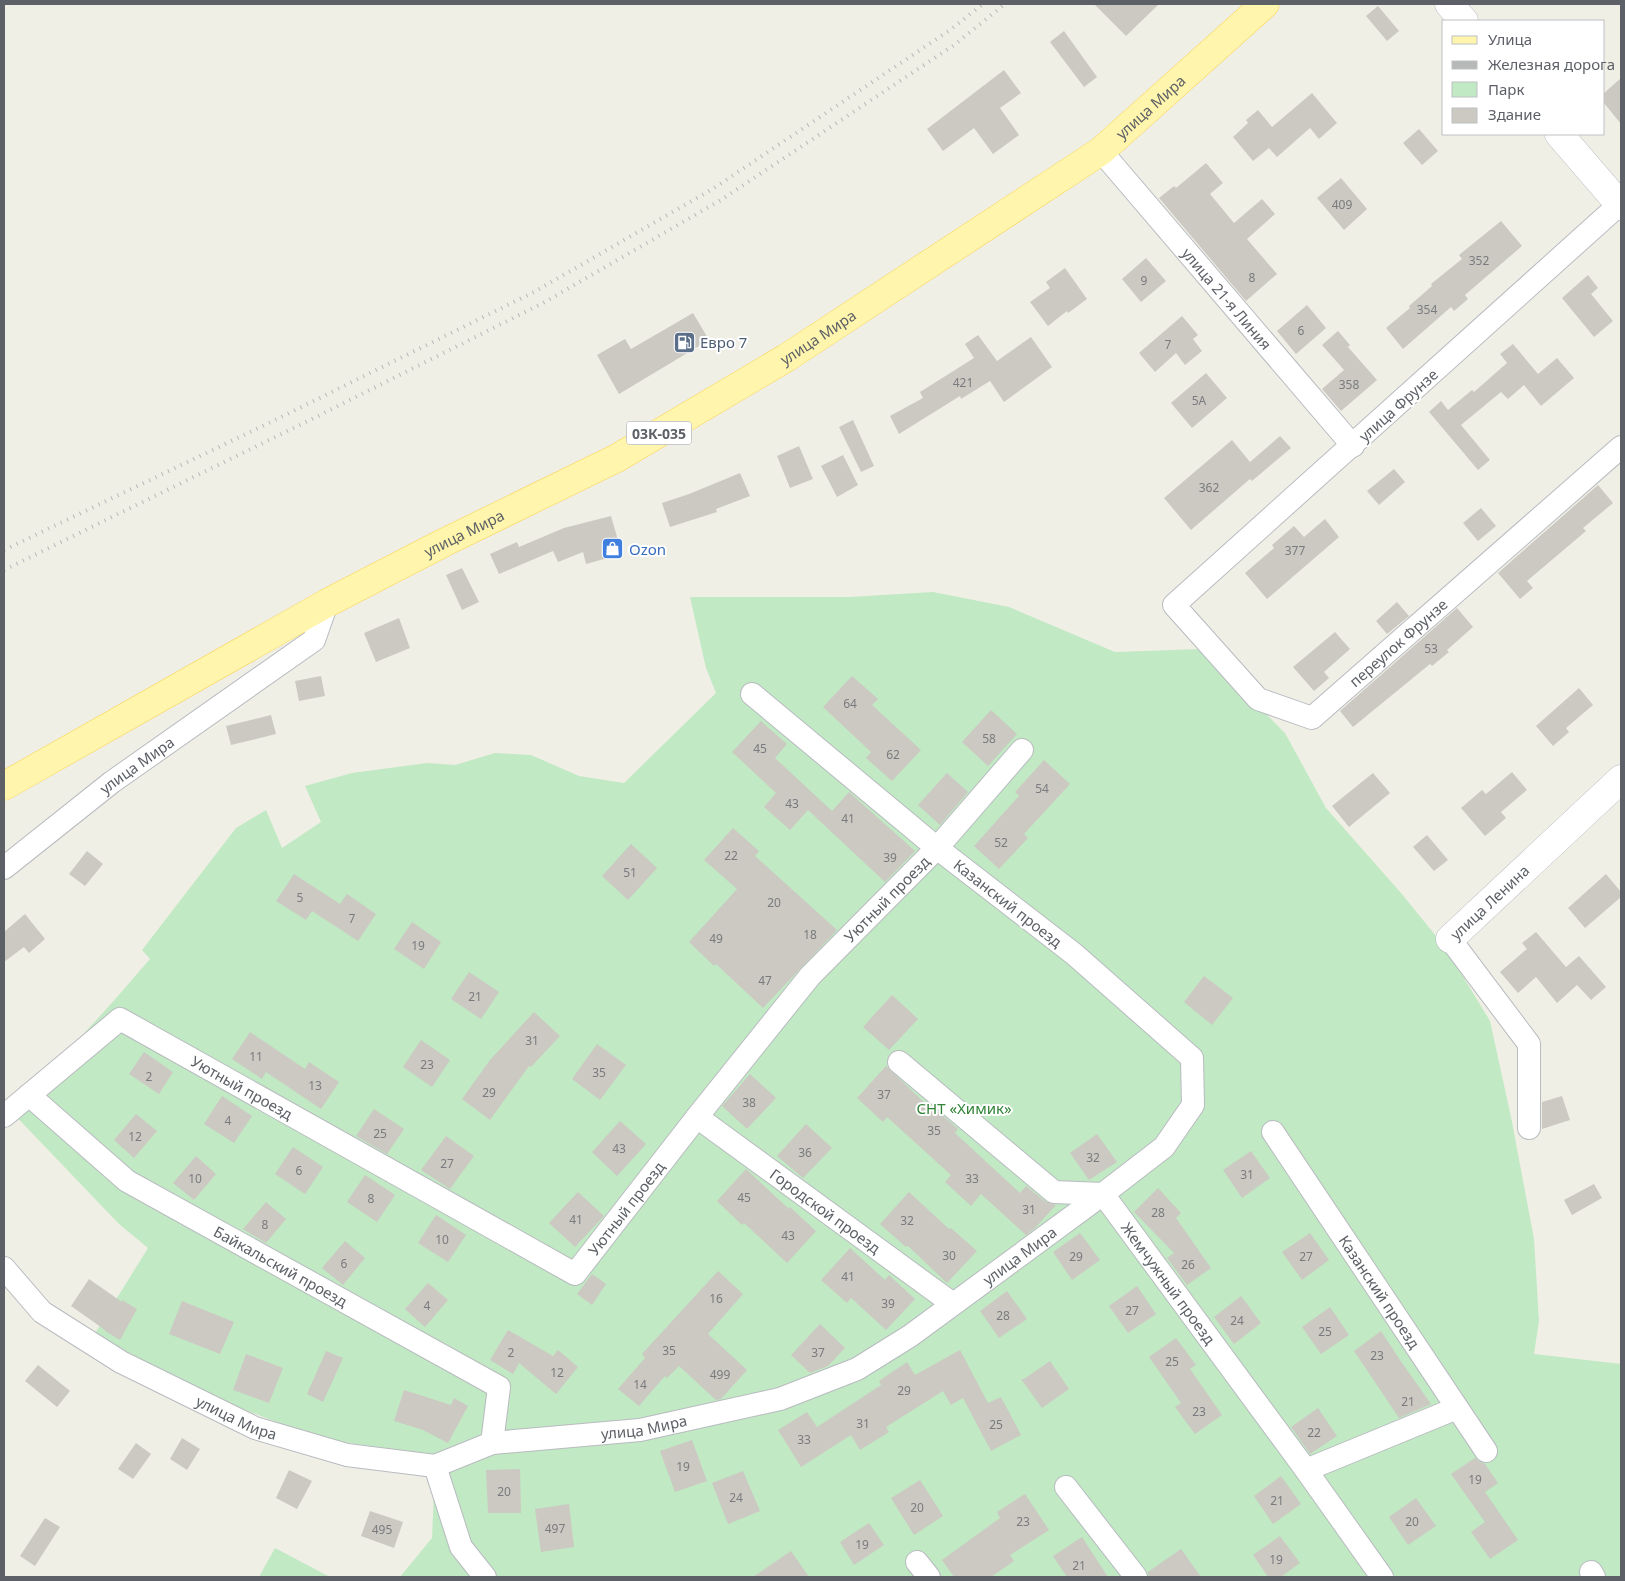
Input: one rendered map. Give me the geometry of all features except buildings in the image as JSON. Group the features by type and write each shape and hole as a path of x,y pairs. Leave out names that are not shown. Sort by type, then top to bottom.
{"main road":[{"name":"улица Мира","path":"4,786 327,603 443,543 617,458 786,358 1101,151 1265,4"}],"street":[{"path":"1449,4 1463,20"},
{"path":"1560,135 1621,205"},
{"name":"улица 21-я Линия","path":"1101,151 1352,446"},
{"name":"улица Фрунзе","path":"1174,605 1621,205"},
{"name":"переулок Фрунзе","path":"1174,605 1258,699 1312,718 1621,447"},
{"name":"улица Мира","path":"4,868 112,782 314,640 327,603"},
{"name":"Казанский проезд","path":"752,694 937,848 1074,954 1192,1058"},
{"name":"Уютный проезд","path":"29,1095 120,1019 575,1274 810,976 937,848 1022,750"},
{"name":"улица Ленина","path":"1530,1128 1529,1044 1450,939 1621,779"},
{"name":"улица Мира","path":"4,1268 42,1312 121,1362 255,1428 347,1455 435,1466 492,1443 640,1430 780,1399 857,1369 910,1336 1164,1147 1193,1105 1192,1058"},
{"path":"899,1062 1054,1192 1103,1194"},
{"path":"4,1116 29,1095"},
{"name":"Байкальский проезд","path":"29,1095 127,1181 499,1387 492,1443"},
{"name":"Городской проезд","path":"697,1117 953,1304"},
{"name":"Казанский проезд","path":"1273,1132 1486,1451"},
{"name":"Жемчужный проезд","path":"1103,1194 1306,1470 1382,1577"},
{"path":"1306,1470 1457,1408"},
{"path":"435,1466 461,1547 485,1577"},
{"path":"1066,1486 1136,1577"}],"green space":[{"name":"СНТ «Химик»","path":"933,592 1009,607 1115,652 1201,649 1285,733 1326,808 1401,893 1445,947 1490,1021 1511,1117 1534,1239 1539,1321 1534,1354 1621,1364 1621,1577 400,1577 432,1538 435,1466 421,1454 317,1438 184,1386 94,1335 148,1248 119,1224 7,1107 64,1055 150,959 142,950 236,828 266,810 282,848 321,822 305,786 352,773 427,763 455,765 495,753 531,755 579,776 624,783 716,693 706,668 690,597 850,597"},
{"path":"275,1548 330,1577 259,1577"}],"railway":[{"path":"4,550 271,422 534,292 714,188 950,30 983,4"},
{"path":"4,570 543,303 721,200 954,45 1005,4"}],"place":[{"name":"Евро 7","path":"684,342"},
{"name":"Ozon","path":"613,549"}]}
